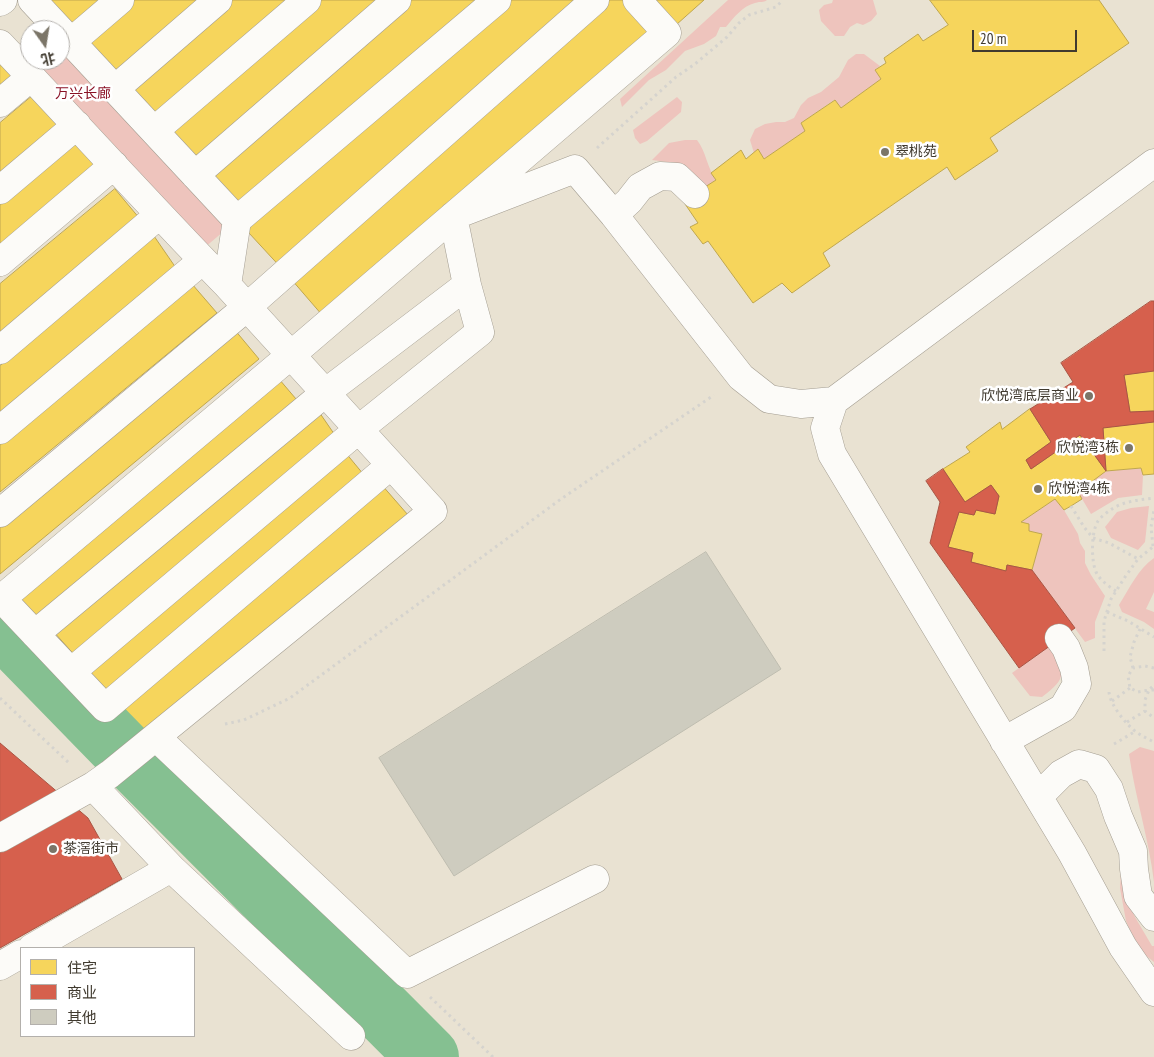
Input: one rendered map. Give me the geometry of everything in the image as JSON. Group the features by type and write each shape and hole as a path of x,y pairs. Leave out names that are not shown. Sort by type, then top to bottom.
{"street":[{"path":"32,0 51,20"},
{"path":"70,30 120,0"},
{"path":"115,89 218,0"},
{"path":"154,131 307,0"},
{"path":"195,175 397,0"},
{"path":"227,285 236,220 497,0"},
{"path":"0,512 247,307 595,0"},
{"path":"391,465 106,708 1,598 291,356 667,33 637,0"},
{"path":"70,40 236,220"},
{"path":"0,44 159,215 227,285 433,511 102,780 0,838"},
{"path":"0,103 32,77"},
{"path":"0,190 77,125"},
{"path":"453,216 575,170 614,215 742,377 769,399 801,404 834,401 1154,163"},
{"path":"0,262 114,165"},
{"path":"614,215 640,187 660,176 677,178 695,194"},
{"path":"0,350 159,215"},
{"path":"71,672 359,429 480,332 467,285 453,216"},
{"path":"0,430 203,260"},
{"path":"35,634 325,393 467,285"},
{"path":"834,401 826,428 832,454 1072,853 1123,947 1154,992"},
{"path":"1004,741 1063,708 1077,684 1074,668 1066,648 1059,638"},
{"path":"156,737 407,974 595,878"},
{"path":"1038,796 1061,774 1079,764 1096,769 1108,789 1133,851 1138,896 1154,917"},
{"path":"102,780 171,868 351,1036"},
{"path":"34,947 171,868"},
{"path":"0,966 20,955"}],"path":[{"path":"575,170 676,77 695,64 739,23 749,15 776,7 783,0"},
{"path":"224,724 244,720 290,698 561,499 742,377"},
{"path":"1116,591 1105,584 1096,571 1092,552 1093,538 1098,522 1109,510 1124,503 1154,498"},
{"path":"1071,506 1093,538 1138,559"},
{"path":"1104,658 1104,621 1111,599 1138,559 1154,547 1151,527 1154,510"},
{"path":"1107,612 1128,621 1154,637"},
{"path":"1130,688 1128,676 1133,668 1130,656 1140,628"},
{"path":"1133,668 1145,666 1154,668"},
{"path":"1145,712 1145,700 1149,690 1154,685"},
{"path":"1130,688 1138,692 1154,690"},
{"path":"1112,701 1130,688"},
{"path":"1108,689 1109,696 1120,716 1136,732 1154,742"},
{"path":"0,698 102,780"},
{"path":"1145,712 1154,718"},
{"path":"1127,722 1145,712"},
{"path":"407,974 493,1057"}],"green space":[{"path":"728,0 767,0 743,9 726,27 720,27 716,36 704,44 685,51 666,70 649,80 622,107 620,99"},
{"path":"833,0 873,0 877,14 871,21 863,25 857,23 850,27 844,36 835,36 821,21 819,10 824,5 832,3"},
{"name":"万兴长廊","path":"70,43 237,220 197,254 32,77 40,70 70,70"},
{"path":"856,54 864,54 880,66 875,70 881,79 841,108 834,100 801,123 805,131 764,159 758,150 754,153 750,140 755,129 765,124 785,122 794,118 801,105 839,77 848,60"},
{"path":"677,97 682,102 681,112 647,141 640,144 635,138 633,130"},
{"path":"697,140 716,180 705,187 683,164 652,160 669,143"},
{"path":"1141,468 1143,475 1142,495 1118,498 1091,514 1078,492 1106,471"},
{"path":"1055,499 1078,534 1080,543 1085,551 1085,563 1105,596 1095,622 1095,638 1085,642 1032,570 1042,534 1029,531 1029,524 1021,522"},
{"path":"1149,506 1145,542 1138,550 1111,538 1105,527 1117,512"},
{"path":"1154,558 1154,592 1146,609 1154,612 1154,629 1122,612 1119,605 1139,573"},
{"path":"1049,646 1061,669 1060,679 1042,697 1030,696 1012,673"},
{"path":"1140,747 1154,751 1154,882 1129,754"},
{"path":"1122,856 1127,900 1152,946 1154,946 1154,962 1139,950 1126,921 1120,888"}],"building: 住宅":[{"path":"34,0 120,0 71,42 70,20 52,20"},
{"path":"120,0 218,0 115,89 71,42"},
{"path":"218,0 307,0 154,131 115,89"},
{"path":"306,0 397,0 195,175 154,131"},
{"path":"397,0 497,0 237,220 195,175"},
{"path":"497,0 595,0 285,272 237,220"},
{"path":"595,0 637,0 667,33 329,323 285,272"},
{"path":"637,0 704,0 667,33"},
{"name":"翠桃苑","path":"930,0 1099,0 1129,43 990,138 998,151 955,180 947,167 823,253 830,266 792,293 782,283 753,303 708,241 703,244 690,227 698,223 683,201 716,180 711,173 741,150 746,159 758,149 764,159 805,131 801,123 835,100 841,108 881,79 875,70 886,63 884,58 918,34 923,41 948,25"},
{"path":"0,57 16,75 0,88"},
{"path":"36,93 65,128 0,181 0,123"},
{"path":"77,134 101,170 0,255 0,199"},
{"path":"115,189 140,219 0,335 0,284"},
{"path":"154,236 176,268 0,415 0,366"},
{"path":"192,284 217,313 0,492 0,443"},
{"path":"234,329 259,359 0,574 0,524"},
{"name":"欣悦湾3栋","path":"1154,371 1154,411 1130,412 1124,375"},
{"path":"279,379 302,406 40,623 17,595"},
{"path":"317,409 339,441 78,659 53,631"},
{"name":"欣悦湾4栋","path":"1030,409 1051,442 1026,460 1031,469 1080,435 1106,471 1078,492 1082,499 1071,506 1064,510 1055,499 1021,522 1029,524 1029,531 1042,534 1032,570 1007,565 1006,571 971,562 973,553 948,547 959,512 974,515 976,510 995,514 999,496 991,485 965,502 943,469 970,452 966,447 1000,422 1002,429"},
{"name":"欣悦湾3栋","path":"1154,422 1154,474 1143,475 1141,468 1106,471 1103,428"},
{"path":"345,452 364,475 106,691 87,668"},
{"path":"381,484 408,515 142,736 115,704"}],"building: 商业":[{"name":"欣悦湾底层商业","path":"1151,301 1154,301 1154,371 1124,375 1130,412 1154,411 1154,422 1103,428 1106,471 1080,435 1031,469 1026,460 1051,442 1030,409 1073,382 1061,363"},
{"path":"943,469 965,502 991,485 999,496 995,514 976,510 974,515 959,512 948,547 973,553 971,562 1006,571 1007,565 1032,570 1075,628 1019,668 930,543 940,502 926,481"},
{"name":"茶滘街市","path":"0,743 88,818 122,879 0,948"}],"building: 其他":[{"path":"706,552 781,669 454,876 379,758"}],"waterway":[{"path":"0,625 428,1057"}],"place":[{"name":"翠桃苑","path":"885,152"},
{"name":"欣悦湾底层商业","path":"1089,396"},
{"name":"欣悦湾3栋","path":"1129,448"},
{"name":"欣悦湾4栋","path":"1038,489"},
{"name":"茶滘街市","path":"53,849"}]}
